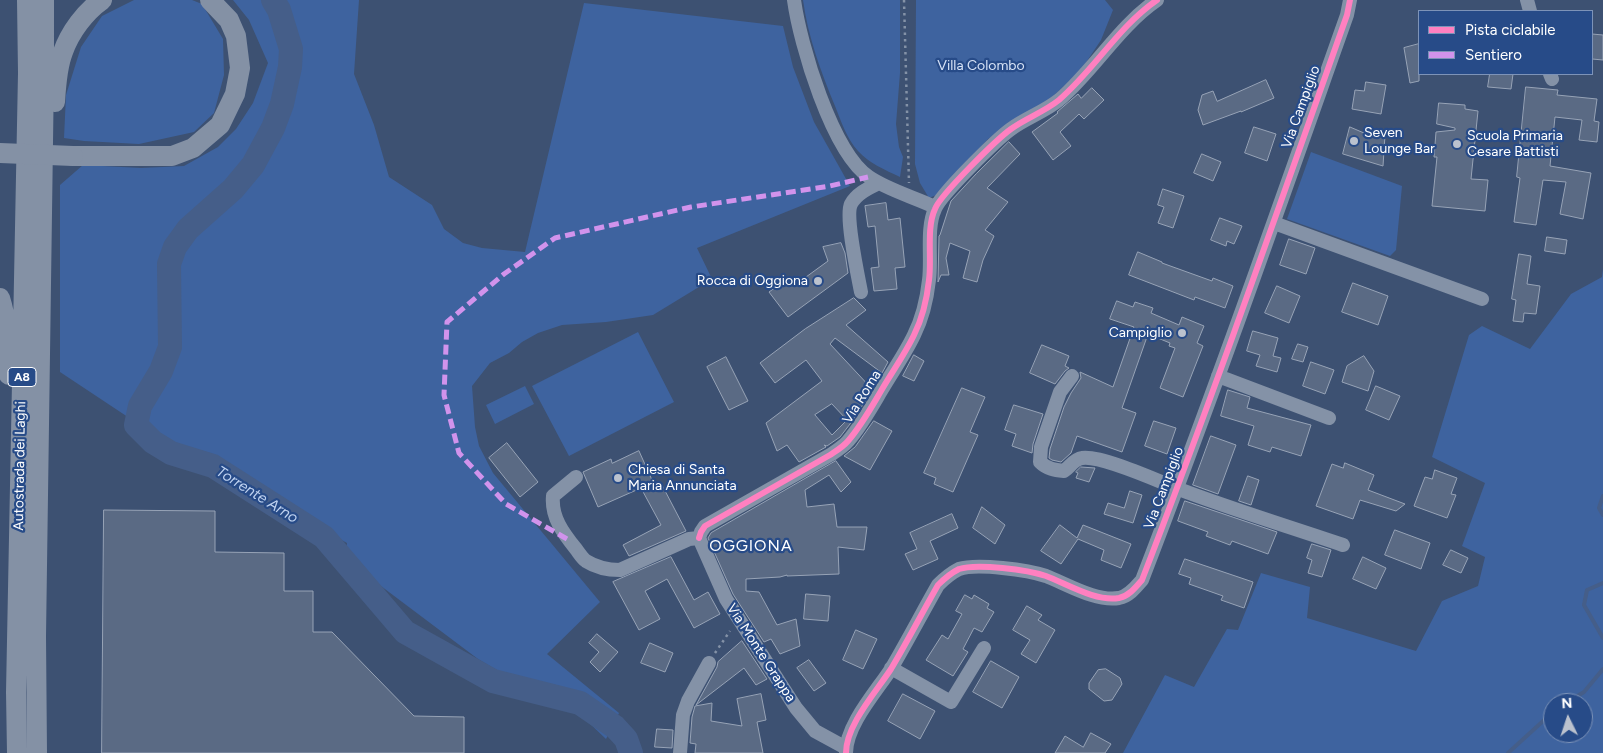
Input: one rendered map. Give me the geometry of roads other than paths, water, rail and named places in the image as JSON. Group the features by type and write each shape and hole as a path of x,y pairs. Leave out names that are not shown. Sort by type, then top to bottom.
{"highway":[{"name":"Autostrada dei Laghi","path":"16,753 27,0"},
{"name":"Autostrada dei Laghi","path":"36,753 44,0"},
{"path":"39,398 48,269 54,111 57,81 62,52 76,26 92,7 102,0"},
{"path":"0,153 73,156 172,156 193,148 220,125 235,94 240,68 236,36 229,20 210,0"},
{"path":"0,298 8,336 10,582 16,692"}],"street":[{"path":"794,0 805,52 816,85 840,140 858,168 868,177 879,183 935,207 953,186 1009,130 1060,99 1123,29 1144,9 1158,0"},
{"name":"Via Campiglio","path":"846,750 854,725 891,668 938,585 947,576 960,569 972,566 1032,573 1107,599 1120,598 1132,591 1142,580 1274,223 1348,15 1350,0"},
{"name":"Via Campiglio","path":"1348,15 1358,0"},
{"path":"861,292 850,223 851,204 862,192 879,183"},
{"name":"Via Roma","path":"699,538 705,526 830,456 846,443 858,429 914,336 922,314 929,281 932,216 935,207"},
{"path":"1274,223 1482,299"},
{"path":"1072,376 1060,392 1041,447 1040,462 1042,464 1052,470 1064,472 1080,458 1100,459 1177,488 1343,545"},
{"path":"1218,376 1329,418"},
{"path":"576,477 553,496 552,507 557,522 567,539 585,560 609,570 620,570 688,539 699,538"},
{"name":"Via Monte Grappa","path":"699,538 726,599 796,708 815,732 846,750"},
{"path":"891,668 951,702 984,648"},
{"path":"680,753 683,715 695,687 709,663"}],"waterway":[{"name":"Torrente Arno","path":"273,0 279,10 291,49 290,67 282,104 273,128 253,165 233,189 188,229 175,247 169,264 170,347 161,371 140,406 136,425 153,442 171,453 213,466 324,537 405,632 493,681 580,703 615,727 626,739 631,753"},
{"path":"1603,496 1599,508 1603,515"},
{"path":"1603,583 1587,590 1584,605 1603,638"},
{"path":"1582,693 1603,669"},
{"path":"1508,753 1543,721"}],"place":[{"name":"Seven Lounge Bar","path":"1354,141"},
{"name":"Scuola Primaria Cesare Battisti","path":"1457,144"},
{"name":"Rocca di Oggiona","path":"818,281"},
{"name":"Campiglio","path":"1182,333"},
{"name":"Chiesa di Santa Maria Annunciata","path":"618,478"}],"district":[{"name":"OGGIONA","path":"751,546"}],"park label":[{"name":"Villa Colombo","path":"981,66"}]}
